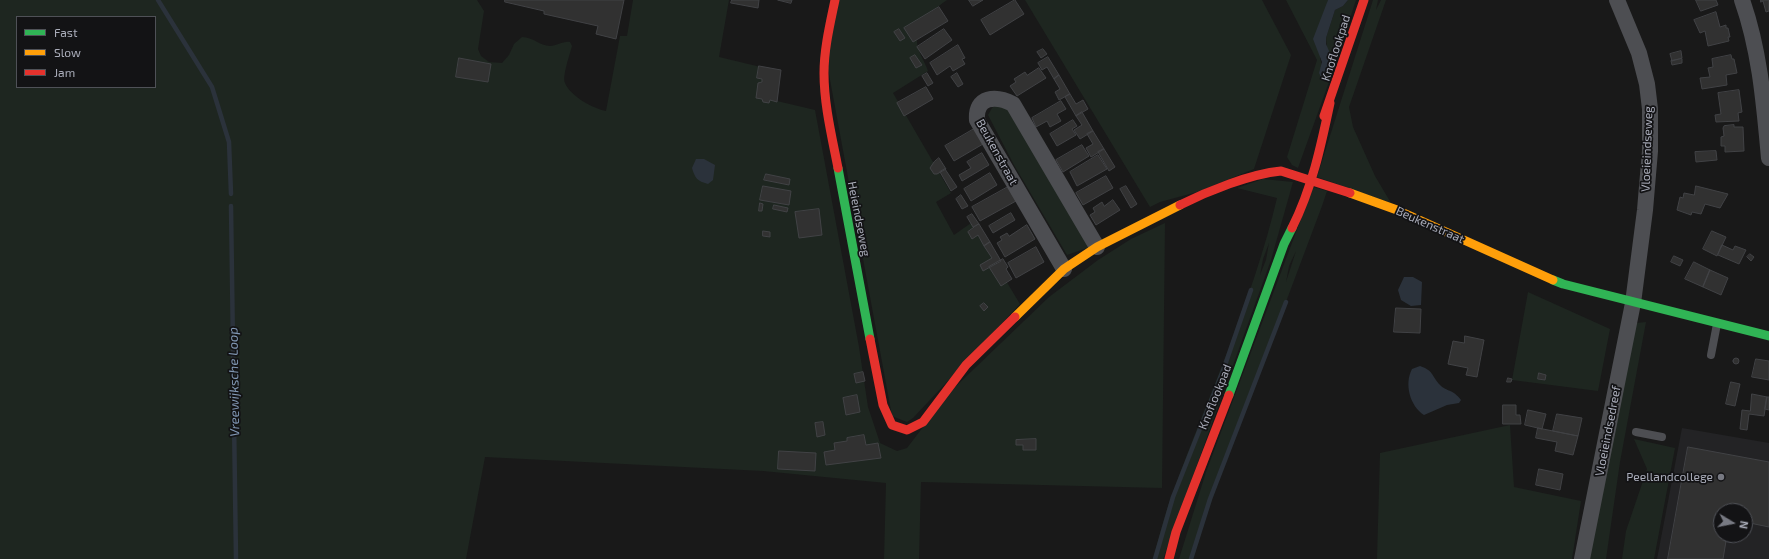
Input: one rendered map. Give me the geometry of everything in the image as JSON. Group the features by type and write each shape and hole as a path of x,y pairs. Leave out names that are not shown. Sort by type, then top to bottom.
{"street":[{"name":"Heieindseweg","path":"835,0 829,28 824,73 830,130 882,405 892,425 906,430"},
{"name":"Knoflookpad","path":"1310,149 1330,103 1364,0"},
{"name":"Vloeieindseweg","path":"1617,0 1639,53 1647,84 1650,109 1650,151 1647,188 1634,303"},
{"path":"1742,0 1751,26 1761,76 1769,158"},
{"name":"Beukenstraat","path":"1064,269 977,120 976,112 980,104 994,98 1002,99 1013,104 1097,247"},
{"name":"Knoflookpad","path":"1170,559 1176,532 1205,454 1237,375 1284,244 1304,204 1318,160 1330,103"},
{"name":"Beukenstraat","path":"906,430 923,422 966,365 1064,269 1097,247 1182,204 1219,188 1270,172 1281,171 1373,200 1563,284 1769,336"},
{"name":"Knoflookpad","path":"1284,244 1291,205"},
{"name":"Vloeieindsedreef","path":"1582,559 1634,303"}],"lane":[{"path":"1711,355 1717,323"},
{"path":"1636,432 1662,436"}],"shaded area":[{"path":"0,0 477,0 484,11 478,49 481,56 489,62 502,63 509,55 514,44 522,37 530,38 546,46 570,42 572,46 565,70 565,83 577,97 595,108 606,111 620,36 627,36 633,0 729,0 719,57 769,69 760,97 815,110 859,347 868,407 880,443 897,451 907,448 950,392 1049,297 1098,260 1131,239 1165,223 1162,488 921,482 919,559 884,559 886,483 763,471 485,457 466,559 0,559"},
{"path":"838,0 947,0 926,17 918,35 918,49 928,71 893,93 951,193 936,202 954,235 971,223 1020,304 913,418 907,422 892,416 826,58"},
{"path":"1025,0 1262,0 1291,55 1254,169 1197,192 1160,202 1150,207"},
{"path":"1286,0 1328,0 1320,58 1322,66 1321,77 1327,47 1326,38 1335,10 1343,6 1348,0 1356,0 1330,79 1298,168 1292,165 1287,157 1317,60"},
{"path":"1328,0 1348,0 1343,6 1335,10 1326,38 1326,44 1332,58 1326,75 1321,77 1319,73 1322,62 1313,39"},
{"path":"1373,0 1378,0 1376,10 1381,0 1386,0 1349,107 1353,127 1375,176 1391,203 1317,177"},
{"path":"1002,100 1090,247 1067,255 1014,165 988,115 992,108"},
{"path":"696,159 704,159 715,165 713,180 708,184 701,182 694,174 692,168"},
{"path":"1263,179 1293,182 1271,260 1163,559 1153,559 1169,503 1256,274 1277,198 1237,188","holes":["1269,243 1266,260 1260,275 1263,259"]},
{"path":"1313,187 1327,191 1212,499 1193,559 1179,559 1206,472","holes":["1296,251 1286,282 1289,266"]},
{"path":"1404,277 1413,277 1422,282 1421,305 1411,306 1401,300 1398,290"},
{"path":"1528,292 1610,329 1598,391 1512,380"},
{"path":"1646,322 1620,462 1606,559 1587,559 1636,323"},
{"path":"1420,366 1430,372 1440,385 1458,396 1461,400 1459,403 1447,405 1424,415 1419,411 1410,394 1409,381 1412,369"},
{"path":"1510,425 1514,487 1581,501 1572,559 1377,559 1380,453"},
{"name":"Peellandcollege","path":"1682,428 1769,443 1769,559 1657,559"},
{"path":"1634,439 1675,448 1654,559 1622,559 1626,531 1647,469"}],"building":[{"path":"505,0 624,0 616,39 596,34 598,26 544,14 544,11 505,2"},
{"path":"732,0 759,0 758,8 731,3"},
{"path":"778,0 792,0 791,3"},
{"path":"969,0 983,0 973,6"},
{"path":"1015,0 1024,14 990,35 981,20"},
{"path":"1696,0 1716,0 1718,5 1701,11"},
{"path":"1761,0 1769,0 1769,11 1766,12 1763,1 1761,2"},
{"path":"939,7 948,21 913,42 904,28"},
{"path":"1716,12 1720,27 1726,25 1730,37 1728,37 1729,41 1708,46 1705,31 1700,33 1694,20"},
{"path":"899,29 905,38 900,41 894,32"},
{"path":"944,29 952,40 925,59 917,47"},
{"path":"958,45 965,58 962,59 965,64 953,71 950,66 937,75 930,63"},
{"path":"1043,49 1047,54 1041,58 1037,52"},
{"path":"1681,51 1682,58 1672,61 1670,54"},
{"path":"915,55 922,65 916,68 910,58"},
{"path":"1731,55 1732,59 1734,59 1737,73 1726,75 1727,85 1702,89 1700,78 1710,77 1708,68 1713,67 1712,59"},
{"path":"1048,57 1059,75 1054,79 1047,67 1042,70 1038,63"},
{"path":"459,58 491,64 488,82 456,77"},
{"path":"1682,59 1682,63 1672,65 1671,61"},
{"path":"759,66 781,70 777,102 770,100 769,103 763,102 762,99 756,98 758,83 762,82 762,79 757,78"},
{"path":"1039,68 1046,78 1017,96 1010,86 1016,82 1014,79 1025,72 1027,75"},
{"path":"927,73 933,83 928,86 922,76"},
{"path":"957,73 963,84 958,87 951,77"},
{"path":"1059,75 1070,94 1059,100 1055,92 1060,89 1054,79"},
{"path":"926,87 933,99 904,116 897,103"},
{"path":"1739,90 1742,112 1738,113 1739,121 1716,122 1715,115 1721,114 1718,93"},
{"path":"1070,94 1076,104 1083,100 1088,109 1076,116 1065,97"},
{"path":"1061,101 1066,109 1057,114 1061,121 1050,127 1047,121 1036,127 1032,118"},
{"path":"1082,112 1093,131 1080,139 1074,130 1082,125 1076,116"},
{"path":"1073,120 1077,126 1072,129 1076,135 1057,146 1050,134"},
{"path":"1734,125 1734,127 1743,127 1744,151 1725,152 1725,146 1721,146 1721,137 1724,136 1723,128 1724,126"},
{"path":"974,129 983,144 954,161 945,146"},
{"path":"1093,131 1104,149 1091,157 1086,148 1093,144 1087,134"},
{"path":"1082,145 1089,156 1063,172 1056,160"},
{"path":"1104,149 1115,167 1109,171 1098,152"},
{"path":"1716,151 1717,160 1696,162 1695,152"},
{"path":"982,153 989,165 962,181 959,175 971,168 967,162"},
{"path":"1098,155 1107,169 1077,186 1070,172"},
{"path":"939,158 946,169 934,174 930,168"},
{"path":"945,169 957,187 951,191 940,172"},
{"path":"990,173 997,185 971,201 964,189"},
{"path":"766,174 790,179 789,185 764,180"},
{"path":"1106,176 1113,188 1083,205 1076,193"},
{"path":"763,186 791,191 789,205 760,200"},
{"path":"1126,186 1137,204 1131,208 1120,189"},
{"path":"1696,186 1728,194 1720,208 1705,204 1701,214 1692,212 1691,215 1677,210 1680,197 1683,198 1684,193 1694,195"},
{"path":"1008,187 1016,201 980,221 972,207"},
{"path":"961,195 968,206 962,209 956,199"},
{"path":"1113,200 1120,210 1096,225 1090,215 1095,212 1093,208 1102,202 1104,206"},
{"path":"760,203 763,204 762,211 759,211"},
{"path":"774,205 788,208 787,212 773,209"},
{"path":"819,209 822,235 799,238 795,212"},
{"path":"1011,213 1015,220 993,233 989,226"},
{"path":"972,214 979,224 973,227 967,217"},
{"path":"979,224 990,242 984,246 978,235 972,239 968,232"},
{"path":"1027,225 1035,239 1005,257 997,243 1002,240 1000,237 1007,233 1009,236"},
{"path":"763,231 770,232 770,237 763,236"},
{"path":"1712,231 1726,237 1717,256 1703,249"},
{"path":"990,242 1001,261 983,271 980,265 992,258 984,246"},
{"path":"1722,245 1733,250 1735,246 1746,250 1739,264 1718,255"},
{"path":"1036,247 1044,262 1016,278 1008,263"},
{"path":"1750,254 1754,257 1751,261 1747,257"},
{"path":"1674,256 1683,260 1680,266 1671,262"},
{"path":"1003,259 1008,267 1006,269 1012,279 1001,286 989,267"},
{"path":"1694,262 1710,270 1703,287 1685,279"},
{"path":"1710,270 1728,278 1721,295 1703,287"},
{"path":"984,303 988,307 984,311 980,306"},
{"path":"1396,308 1421,309 1420,333 1394,332"},
{"path":"1465,336 1484,340 1477,377 1466,375 1468,368 1448,364 1453,341 1464,343"},
{"path":"1736,358 1739,361 1736,364 1733,361"},
{"path":"1756,359 1769,361 1769,380 1752,377"},
{"path":"863,372 865,381 856,383 854,374"},
{"path":"1539,373 1546,375 1545,380 1538,379"},
{"path":"1508,378 1512,379 1511,382 1507,382"},
{"path":"1731,382 1740,384 1735,406 1726,404"},
{"path":"1752,394 1767,397 1764,416 1749,414 1747,430 1740,429 1742,410 1750,411"},
{"path":"857,395 860,412 846,415 843,398"},
{"path":"1767,397 1769,397 1769,410 1765,409"},
{"path":"1503,405 1516,405 1516,415 1520,415 1521,424 1503,424"},
{"path":"1528,410 1546,414 1542,429 1525,425"},
{"path":"1557,414 1582,418 1578,436 1553,431"},
{"path":"823,422 825,435 817,437 815,423"},
{"path":"1538,428 1578,436 1573,455 1555,451 1557,442 1536,438"},
{"path":"864,435 866,445 878,443 881,458 826,465 824,452 835,450 834,443 847,441 847,438"},
{"path":"1036,439 1036,450 1023,450 1023,445 1016,445 1016,440"},
{"path":"1688,447 1769,462 1769,527 1753,524 1753,503 1713,503 1713,543 1726,543 1723,559 1668,559"},
{"path":"779,451 816,453 815,471 778,469"},
{"path":"1539,469 1563,474 1560,490 1536,485"}],"waterway":[{"name":"Vreewijksche Loop","path":"158,0 212,87 229,142 231,194"},
{"name":"Vreewijksche Loop","path":"231,206 236,559"},
{"path":"1155,559 1173,497 1224,368 1251,290"},
{"path":"1191,559 1210,499 1286,302"}],"traffic: fast":[{"path":"838,168 870,339"},
{"path":"1229,395 1284,244 1292,228"},
{"path":"1553,280 1563,284 1769,336"}],"traffic: slow":[{"path":"1350,193 1397,210 1553,280"},
{"path":"1015,317 1064,269 1097,247 1180,205"}],"traffic: jam":[{"path":"835,0 826,46 824,85 838,168"},
{"path":"1324,116 1364,0"},
{"path":"1292,228 1310,182 1330,103"},
{"path":"1180,205 1203,194 1243,179 1281,171 1350,193"},
{"path":"870,339 883,405 892,425 907,430 923,422 966,365 1015,317"},
{"path":"1169,559 1176,532 1229,395"}],"place":[{"name":"Peellandcollege","path":"1721,477"}]}
